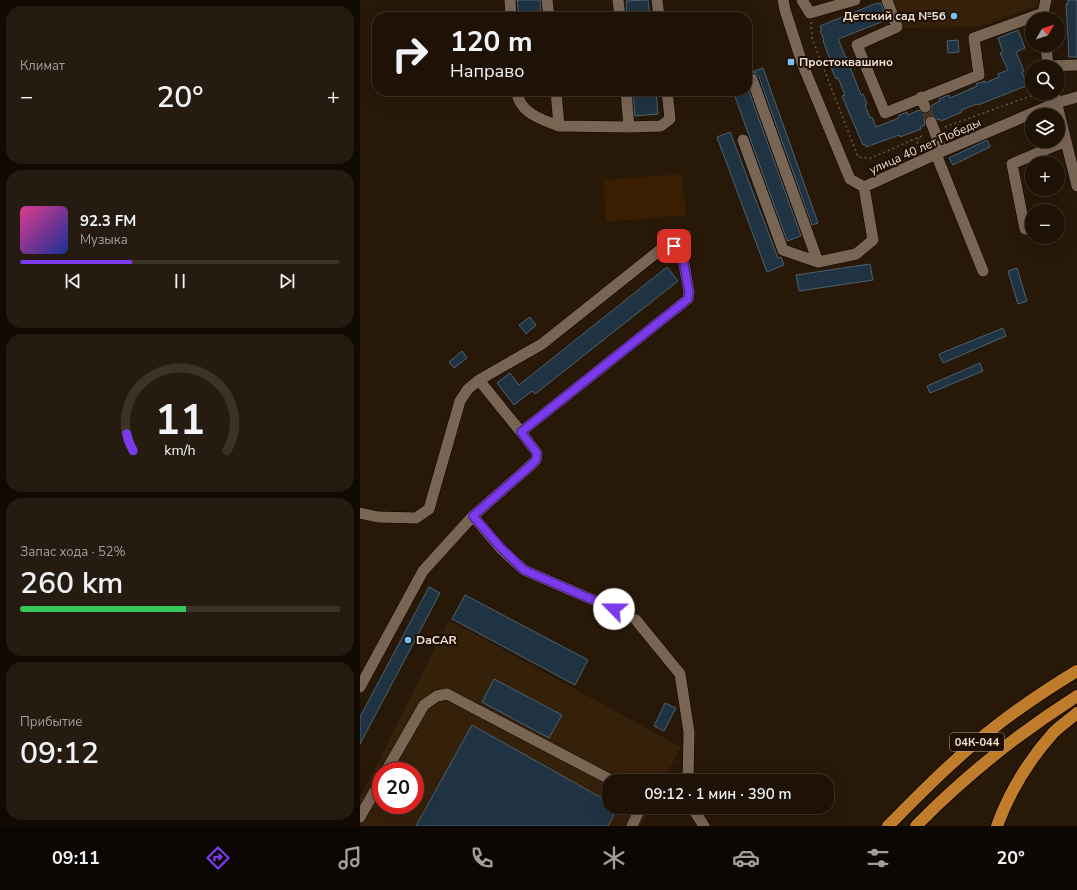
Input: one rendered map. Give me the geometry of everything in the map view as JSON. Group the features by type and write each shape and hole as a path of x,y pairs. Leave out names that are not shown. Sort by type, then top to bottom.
{"main road":[{"name":"04К-044","path":"888,826 932,781 995,726 1077,671"},
{"name":"04К-044","path":"916,826 944,798 1004,747 1077,696"},
{"path":"997,826 1005,804 1035,756 1054,733 1077,713"}],"street":[{"path":"510,0 511,12"},
{"path":"547,0 548,12"},
{"path":"618,0 619,12"},
{"path":"657,0 658,12"},
{"name":"улица 40 лет Победы","path":"783,0 802,63 850,179 864,187 1051,100"},
{"path":"802,0 810,12 848,1"},
{"path":"888,0 897,27 856,45 884,113 923,102 979,75 974,38 1025,22"},
{"path":"1044,12 1046,0"},
{"path":"1065,65 1077,65"},
{"path":"752,79 818,262"},
{"path":"517,96 526,109 539,119 559,126 629,127 661,126 670,119 668,96"},
{"path":"556,96 559,126"},
{"path":"626,96 629,127"},
{"name":"улица 40 лет Победы","path":"1065,98 1077,98"},
{"path":"1056,100 1077,186"},
{"path":"931,122 939,153 983,271"},
{"path":"743,140 783,250 818,262 856,254 873,240 864,187"},
{"path":"1025,229 1012,164 1066,141"},
{"path":"360,513 378,517 416,518 429,509 460,401 468,389 479,380 542,344 665,246 674,246 682,253 689,292 688,299 521,432"},
{"path":"360,687 423,571 473,516 536,460 537,453 479,380"},
{"path":"473,516 501,548 524,570 614,609"},
{"path":"636,620 680,674 689,732 688,774"},
{"path":"391,762 424,705 437,696 447,694 602,775"},
{"path":"360,817 372,796"},
{"path":"632,826 638,814"},
{"path":"696,814 704,826"}],"path":[{"path":"912,158 919,138"}],"shaded area":[{"name":"Детский сад №56","path":"894,0 1038,0 1038,6 979,27 904,28"},
{"path":"682,174 686,215 606,222 603,180"},
{"path":"449,620 681,747 667,774 602,774 602,814 647,814 641,826 360,826 360,798 372,774 372,814 424,814 424,762 378,762"}],"building":[{"path":"517,0 540,0 541,12 518,12"},
{"path":"648,0 649,12 627,12 626,1"},
{"path":"1068,0 1077,0 1077,57 1069,57 1066,4 1068,4"},
{"path":"877,3 881,3 886,18 884,21 838,39 846,58 848,58 852,67 850,67 861,95 863,94 870,118 872,117 876,127 899,118 898,116 907,112 908,115 919,110 924,114 928,113 932,108 932,105 940,101 939,99 949,95 950,98 977,86 976,84 985,81 985,83 999,77 998,74 1008,70 1000,53 1003,52 998,38 1018,30 1025,48 1016,52 1024,71 1022,72 1025,80 1025,86 961,110 962,112 941,121 932,115 928,116 924,120 925,125 920,127 921,129 866,147 865,144 863,145 842,96 845,95 838,78 836,79 828,60 830,59 823,41 820,26"},
{"path":"958,40 959,52 948,53 947,41"},
{"path":"763,68 818,223 812,225 759,77 756,73 752,72"},
{"path":"633,96 656,96 658,114 635,116"},
{"path":"735,96 751,96 801,236 787,241"},
{"path":"730,132 778,258 781,257 784,265 767,272 717,137"},
{"path":"987,140 990,147 953,165 949,158"},
{"path":"870,264 873,280 799,291 796,275"},
{"path":"667,267 678,281 535,394 532,391 514,405 497,383 510,373 519,385"},
{"path":"1017,268 1027,301 1018,304 1008,271"},
{"path":"530,317 536,325 526,334 519,325"},
{"path":"1003,328 1006,336 943,363 939,354"},
{"path":"462,351 467,358 454,368 449,362"},
{"path":"980,363 983,371 930,393 927,386"},
{"path":"429,587 440,593 360,744 360,717"},
{"path":"465,595 588,660 575,685 452,619"},
{"path":"494,679 562,715 549,738 482,702"},
{"path":"665,703 676,708 664,731 654,726"},
{"path":"472,725 602,798 602,814 614,814 608,826 416,826"}],"tunnel":[{"path":"925,107 931,122"}],"place":[{"name":"Детский сад №56","path":"954,16"},
{"name":"Простоквашино","path":"791,62"},
{"name":"DaCAR","path":"408,640"}],"route":[{"path":"614,609 524,570 501,548 473,516 536,460 537,453 521,432 688,299 689,292 682,253 674,246"}]}
